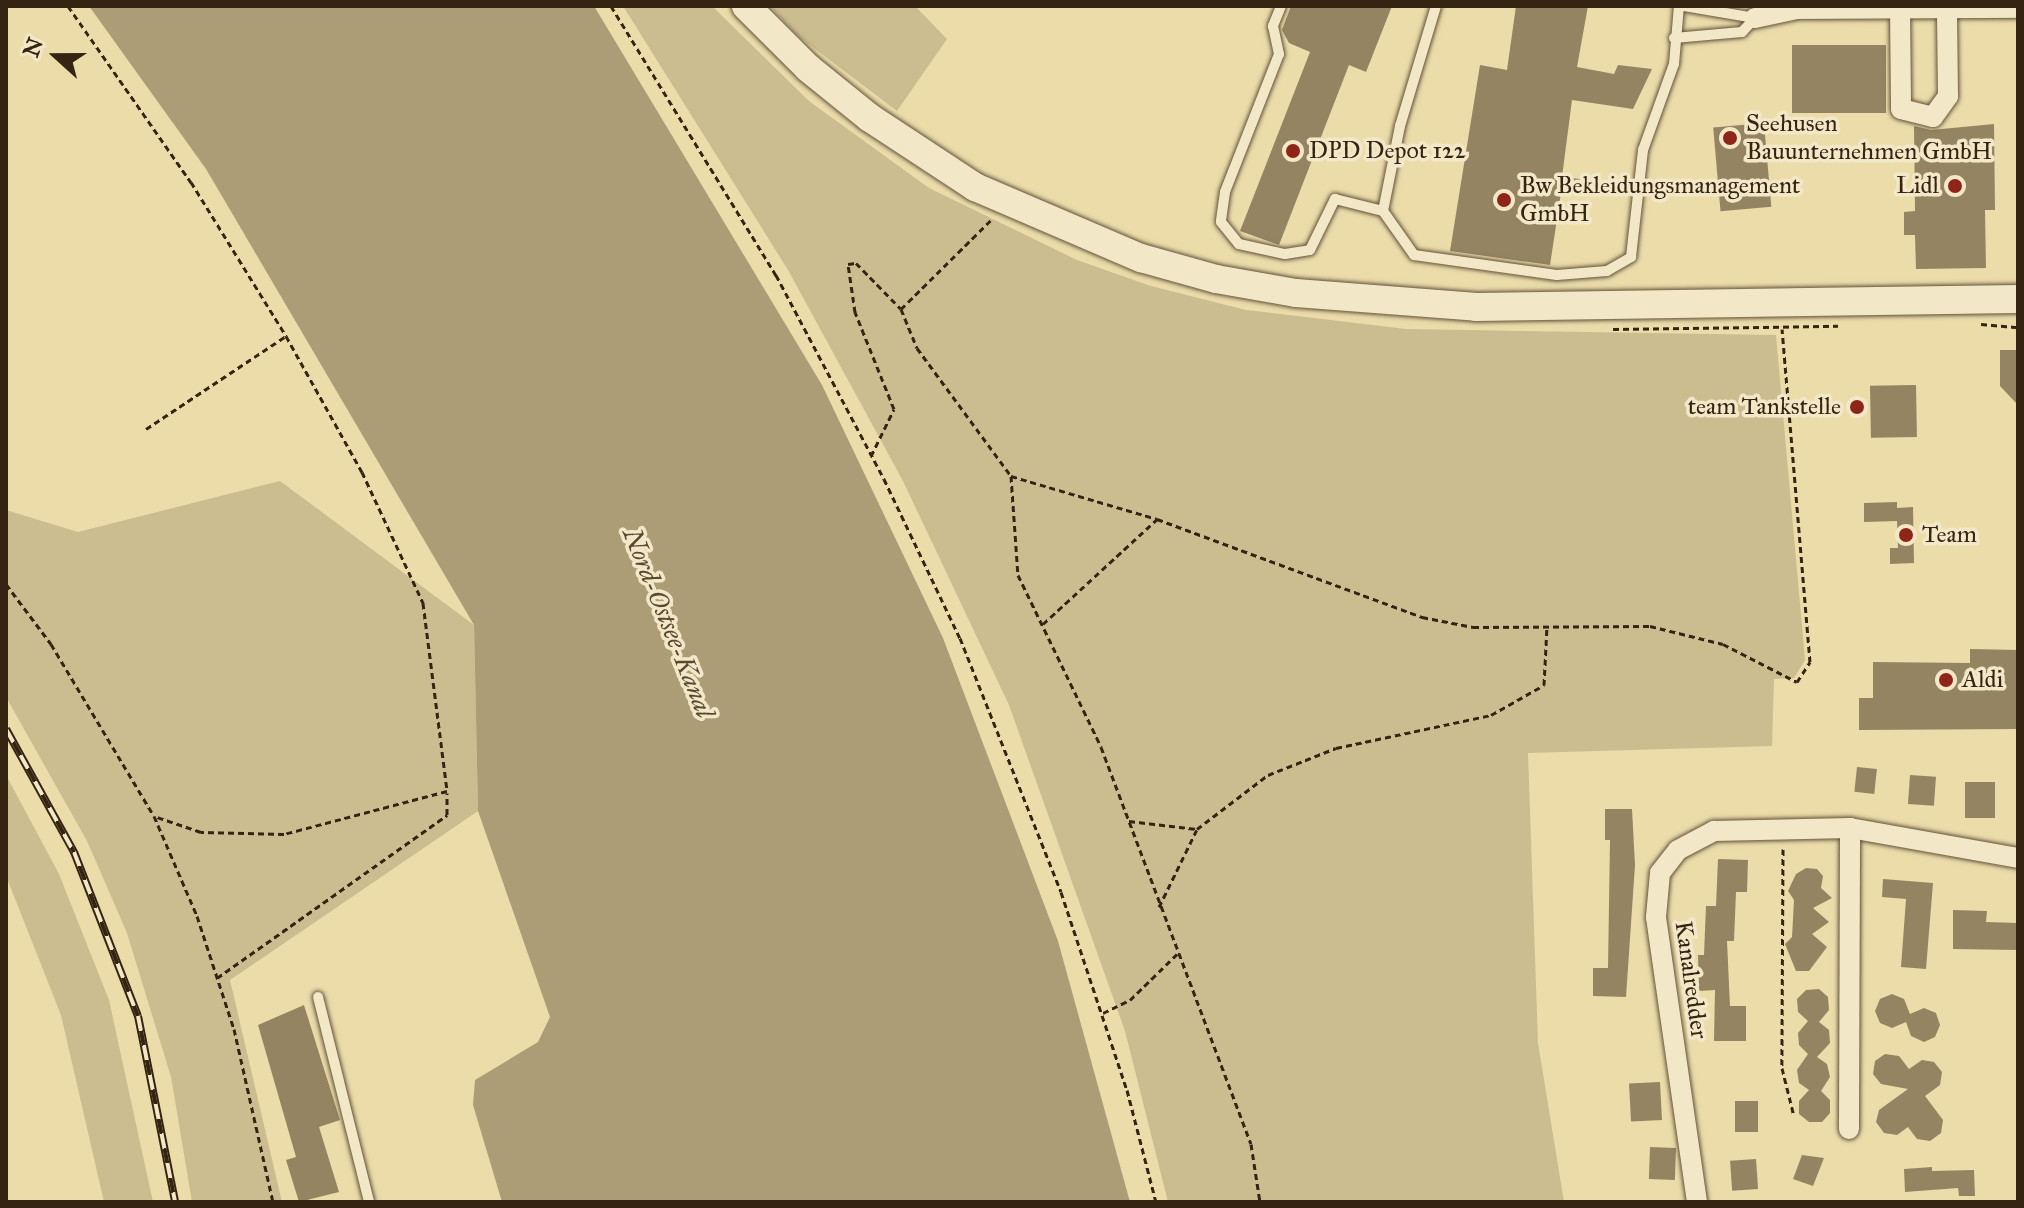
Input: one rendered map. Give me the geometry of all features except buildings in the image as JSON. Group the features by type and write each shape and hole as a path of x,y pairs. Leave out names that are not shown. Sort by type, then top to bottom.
{"main road":[{"path":"746,6 808,68 870,118 1009,205 1141,258 1216,279 1379,302 1523,307 2016,300"}],"street":[{"path":"1755,18 1797,9 2018,8"},
{"path":"1900,9 1901,109 1933,117 1948,96 1947,9"},
{"path":"1849,1129 1850,828"},
{"name":"Kanalredder","path":"1697,1202 1656,917 1660,873 1678,850 1714,831 1850,828 2018,858"}],"lane":[{"path":"1281,6 1273,26 1279,54 1225,192 1221,222 1239,244 1285,254 1310,250 1335,199 1383,211 1414,255 1557,275 1607,271 1631,257 1643,150 1674,64 1674,38 1681,6 1755,18"},
{"path":"1383,211 1400,126 1436,6"},
{"path":"1674,38 1742,32 1755,18"},
{"path":"318,997 369,1202"}],"path":[{"path":"68,6 191,182 286,336 362,472 423,603 447,791 447,815 217,978"},
{"path":"611,6 776,275 871,456 1000,728 1103,1013 1156,1202"},
{"path":"901,309 1009,205"},
{"path":"871,456 894,409 855,312 848,264 856,263 901,309 917,348 1011,476 1018,575 1101,747 1158,908 1251,1144 1260,1202"},
{"path":"1011,476 1157,519 1422,617 1473,627 1650,626 1723,644 1797,682 1810,662 1782,329"},
{"path":"146,429 286,336"},
{"path":"1043,624 1157,519"},
{"path":"6,584 51,644 154,816 217,978 273,1202"},
{"path":"1158,908 1197,829 1268,775 1336,748 1491,715 1544,685 1547,626"},
{"path":"154,816 201,832 284,834 447,791"},
{"path":"1128,821 1197,829"},
{"path":"1781,829 1786,871 1782,1068 1794,1116"},
{"path":"1103,1013 1130,1000 1177,954"}],"shaded area":[{"path":"623,6 712,6 809,101 929,188 1077,260 1151,286 1246,310 1406,329 1776,335 1805,660 1794,678 1774,679 1772,746 1528,753 1538,1043 1564,1202 1168,1202 1125,1031 1009,705 903,481 788,270"},
{"path":"770,6 915,6 947,39 897,111 798,36"},
{"path":"280,481 474,625 478,811 230,980 282,1202 192,1202 171,1077 127,933 87,841 6,697 6,510 78,532"},
{"path":"6,775 59,874 109,1000 153,1202 104,1202 61,1015 6,876"}],"water":[{"name":"Nord-Ostsee-Kanal","path":"89,6 594,6 822,385 943,638 1058,941 1130,1202 502,1202 473,1105 475,1080 538,1042 550,1017 478,811 474,625 206,169"}],"railway":[{"path":"6,729 74,852 138,1016 175,1202"}],"place":[{"name":"Seehusen Bauunternehmen GmbH","path":"1730,138"},
{"name":"DPD Depot 122","path":"1293,151"},
{"name":"Lidl","path":"1955,186"},
{"name":"Bw Bekleidungsmanagement GmbH","path":"1504,200"},
{"name":"team Tankstelle","path":"1857,407"},
{"name":"Team","path":"1906,535"},
{"name":"Aldi","path":"1946,680"}]}
